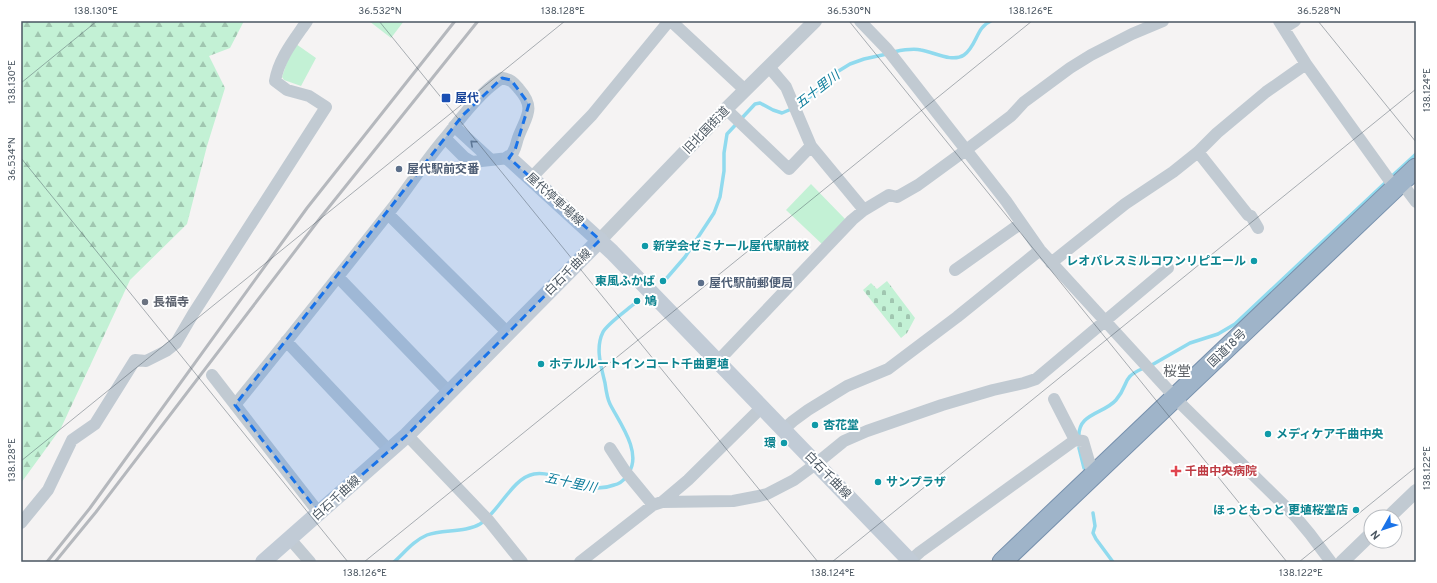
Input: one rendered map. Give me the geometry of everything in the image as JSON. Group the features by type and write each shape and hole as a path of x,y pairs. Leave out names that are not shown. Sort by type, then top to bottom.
{"highway":[{"name":"国道18号","path":"1002,562 1416,168"}],"main road":[{"name":"屋代停車場線","path":"509,158 600,240"},
{"name":"白石千曲線","path":"263,562 407,435 600,240 911,562"}],"street":[{"path":"21,523 48,490 72,440 95,424 135,360 146,360 166,351 176,343 193,314 326,107 309,96 287,90 275,81 276,72 285,52 307,21"},
{"path":"531,178 592,115 670,21 745,90"},
{"name":"旧北国街道","path":"600,240 734,117 745,90 815,21"},
{"path":"860,21 891,53 1006,201 1020,224 1051,263 1103,321 1294,516 1332,562"},
{"path":"718,361 852,220 864,210 889,195 897,197 918,185 966,150 1010,116 1024,102 1070,68 1091,55 1132,34 1163,21"},
{"path":"1295,21 1282,25 1306,64 1398,185 1416,202"},
{"path":"1051,263 1125,204 1173,172 1266,92 1306,64"},
{"path":"769,67 786,87 811,146 864,210"},
{"path":"235,405 388,214 445,138 454,126 463,115 495,82 502,78 511,80 526,96 529,104 525,125 518,137 515,150 509,158 472,162 464,157 445,138"},
{"path":"734,117 789,170 811,146"},
{"path":"454,126 491,160"},
{"path":"1198,152 1248,215 1252,216 1258,228"},
{"path":"388,214 508,333"},
{"path":"955,270 1020,224"},
{"path":"784,429 808,410 848,386 888,369 957,317 1040,250"},
{"path":"610,448 628,474 658,504 733,501 767,494 794,480 844,441 867,431 942,405 1036,379 1103,321 1168,268"},
{"path":"338,277 449,392"},
{"path":"286,341 390,450"},
{"path":"212,375 319,513"},
{"path":"1054,399 1079,441 1095,475"},
{"path":"580,562 688,480 762,407"},
{"path":"407,435 486,518 522,562"},
{"path":"911,562 920,552 1079,441"},
{"path":"1397,509 1416,491"},
{"path":"290,538 310,562"},
{"path":"1342,562 1363,542"}],"highlighted area":[{"path":"502,78 511,80 529,104 515,150 509,158 600,240 407,435 319,513 235,405 463,115"}],"green space":[{"path":"21,21 244,21 230,48 209,56 225,88 207,146 187,224 130,280 61,428 21,483"},
{"path":"369,21 404,21 391,38"},
{"path":"296,44 316,58 301,86 284,80 282,77 289,56"},
{"path":"811,184 846,220 823,245 786,210"},
{"path":"887,281 915,318 907,333 901,338 863,290 871,283 877,289"}],"waterway":[{"name":"五十里川","path":"893,52 918,49 943,56 954,58 959,57 964,55 972,47 979,32 991,21"},
{"name":"五十里川","path":"666,279 685,257 714,213 720,197 727,134 755,104 760,103 782,113 801,105 837,72 850,64 887,54"},
{"path":"1391,177 1416,154"},
{"path":"1150,366 1190,343 1218,334 1235,324 1386,182"},
{"name":"五十里川","path":"629,472 633,455 631,446 628,437 608,399 600,364 599,344 605,329 635,303"},
{"path":"1079,438 1082,423 1092,415 1111,405 1120,394 1128,378 1144,368"},
{"path":"1079,448 1084,468"},
{"name":"五十里川","path":"394,562 422,537 433,533 468,529 480,524 487,519 512,488 526,477 534,474 553,476 592,488 603,488 618,484 626,477"},
{"path":"1093,513 1095,526 1093,533 1113,562"}],"railway":[{"path":"47,562 90,508 307,208 455,21"},
{"path":"55,562 96,512 321,217 478,21"}],"place":[{"name":"屋代","path":"446,98"},
{"name":"屋代駅前交番","path":"399,169"},
{"name":"新学会ゼミナール屋代駅前校","path":"645,246"},
{"name":"レオパレスミルコワンリピエール","path":"1254,261"},
{"name":"東風ふかば","path":"663,281"},
{"name":"屋代駅前郵便局","path":"701,283"},
{"name":"鳩","path":"637,301"},
{"name":"長福寺","path":"145,302"},
{"name":"ホテルルートインコート千曲更埴","path":"541,364"},
{"name":"杏花堂","path":"815,425"},
{"name":"メディケア千曲中央","path":"1268,434"},
{"name":"環","path":"784,443"},
{"name":"千曲中央病院","path":"1176,471"},
{"name":"サンプラザ","path":"878,482"},
{"name":"ほっともっと 更埴桜堂店","path":"1356,510"}],"district":[{"name":"桜堂","path":"1177,371"}]}
